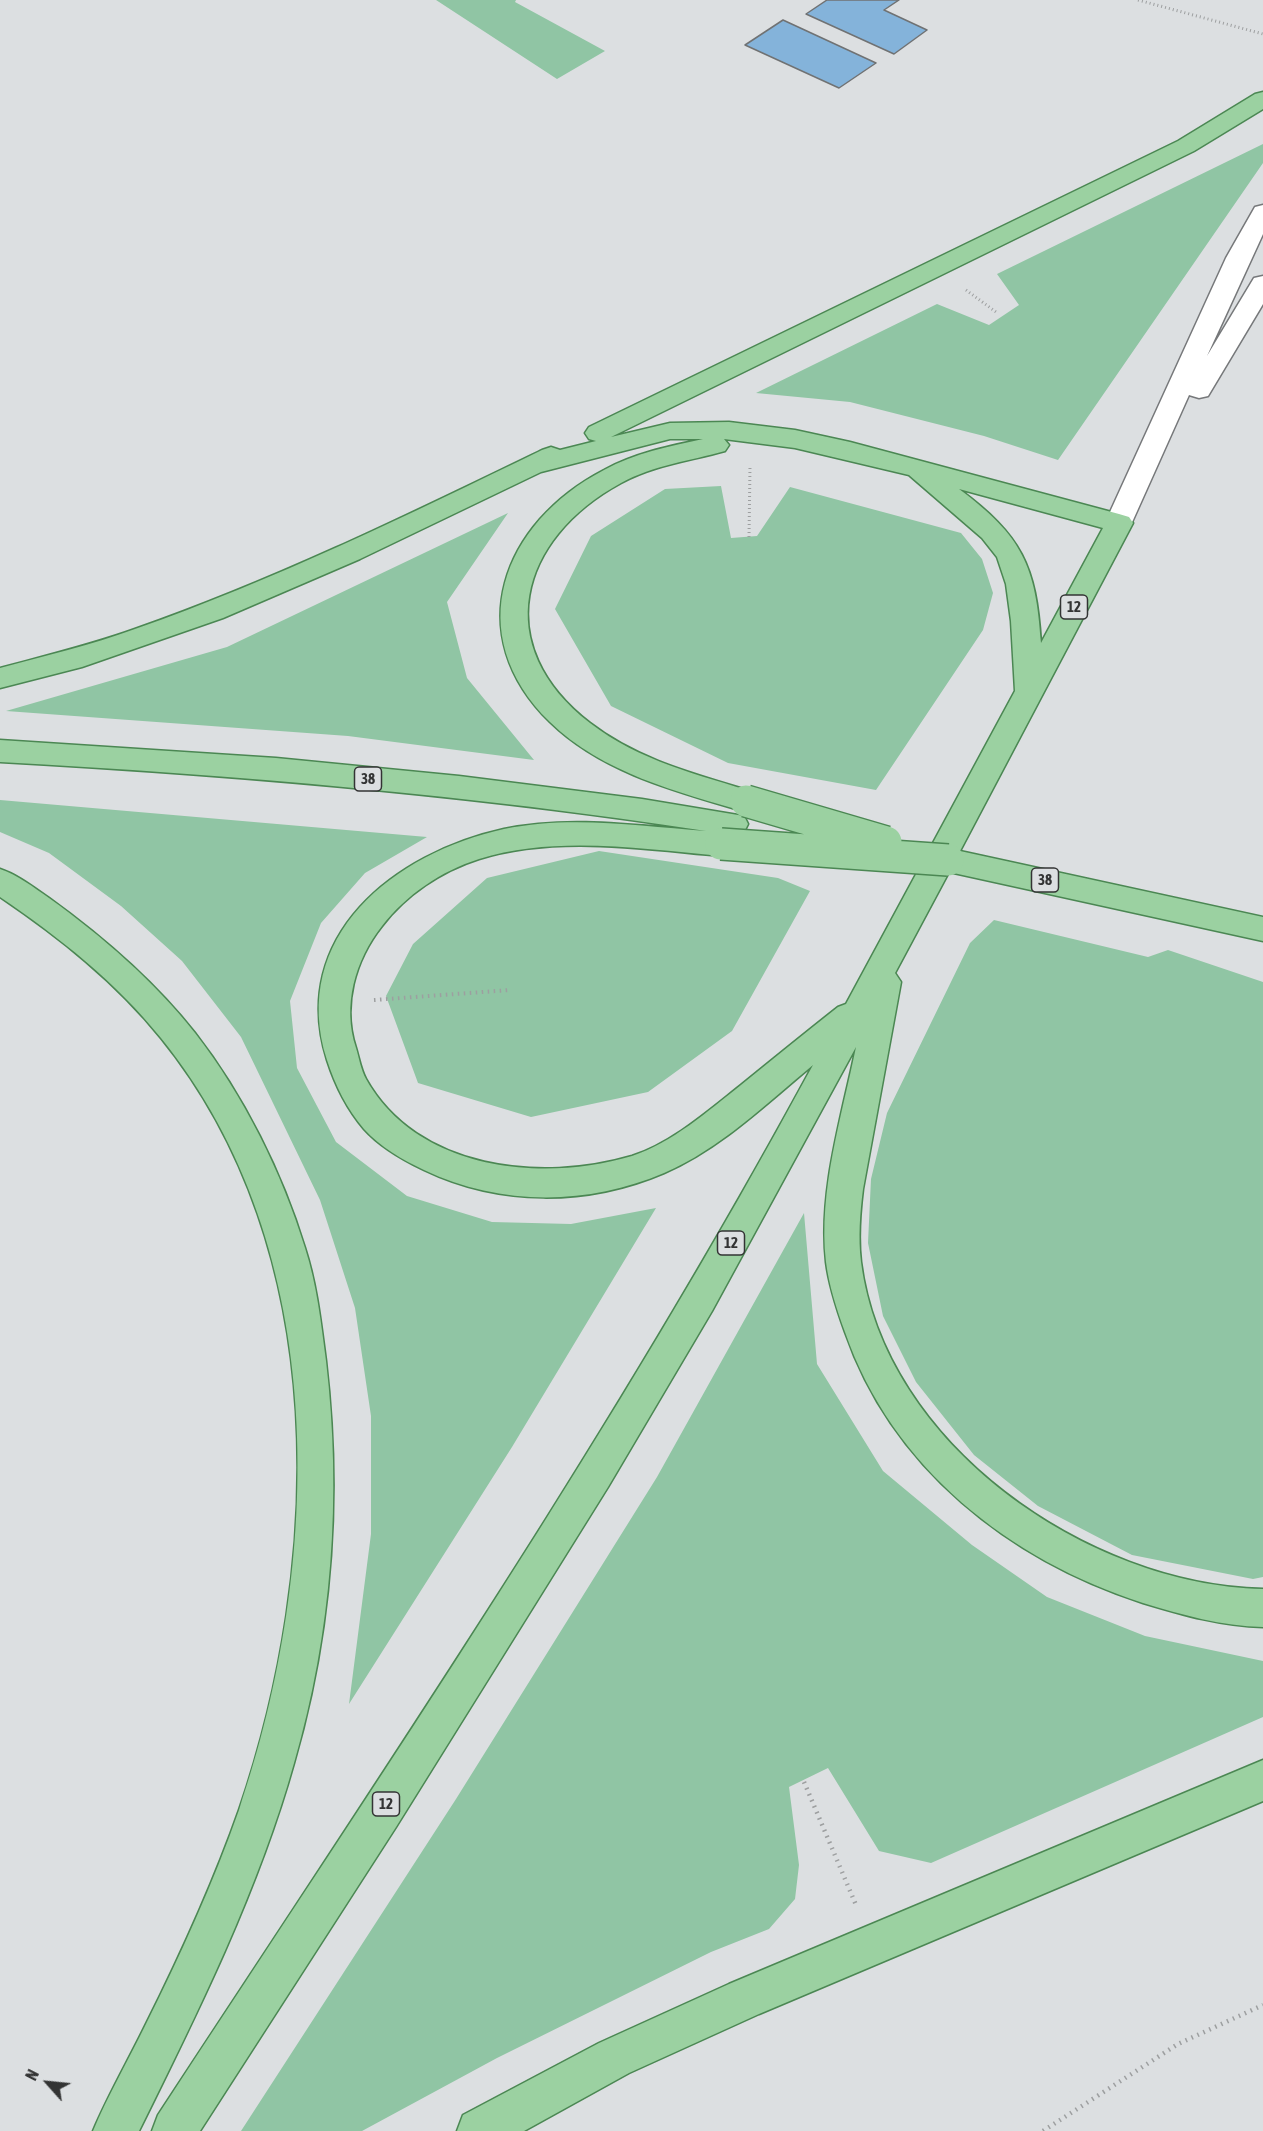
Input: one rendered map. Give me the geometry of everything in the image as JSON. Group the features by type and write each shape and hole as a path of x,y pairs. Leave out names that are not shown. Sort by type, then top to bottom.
{"main road":[{"path":"0,678 93,654 224,609 386,536 1186,146 1263,99"},
{"path":"533,465 641,437 696,429 758,433 850,451 911,466 1119,523"},
{"path":"850,451 798,443 751,441 712,446 637,465 595,487 555,519 537,540 525,560 514,604 514,628 529,674 543,695 582,733 632,763 662,775 733,823 948,860"},
{"path":"911,466 978,520 996,537 1010,555 1018,574 1022,594 1029,691"},
{"name":"12","path":"174,2131 381,1812 595,1474 699,1300 792,1136 1119,523"},
{"name":"38","path":"0,751 161,759 446,786 733,823"},
{"path":"860,1008 733,1110 677,1150 639,1169 603,1179 567,1184 536,1185 506,1182 452,1168 417,1150 382,1123 367,1107 344,1070 334,1026 337,982 345,958 372,914 411,880 454,856 502,842 549,836 733,823 948,860"},
{"name":"38","path":"948,860 1262,929"},
{"path":"0,881 65,926 110,963 153,1006 191,1053 227,1108 261,1174 289,1252 301,1311 312,1387 317,1473 314,1559 299,1657 274,1763 229,1891 183,1998 115,2131"},
{"path":"892,947 852,1154 843,1222 843,1255 850,1293 859,1326 873,1362 912,1426 972,1490 1020,1527 1102,1572 1151,1589 1198,1601 1246,1608 1263,1608"},
{"path":"479,2131 614,2058 744,1999 1263,1780"}],"street":[{"path":"1119,523 1239,258 1263,212"},
{"path":"1119,523 1263,283"}],"path":[{"path":"1138,0 1263,34"},
{"path":"748,537 751,441"},
{"path":"334,1003 510,990"},
{"path":"804,1782 873,1945"},
{"path":"1043,2131 1178,2044 1263,2005"}],"green space":[{"path":"436,0 516,0 515,2 605,51 557,79"},
{"path":"1263,144 1263,163 1058,460 984,436 850,402 756,393 937,304 989,325 1019,305 997,274"},
{"path":"721,486 731,538 757,536 790,487 961,533 982,559 993,593 983,630 876,790 728,763 611,706 555,609 591,536 665,489"},
{"path":"508,513 447,602 467,678 534,760 348,736 6,711 227,647"},
{"path":"0,800 427,837 365,873 321,923 290,1001 297,1068 336,1142 407,1196 492,1222 571,1224 656,1208 512,1447 349,1704 371,1534 371,1416 355,1308 320,1200 241,1037 182,961 121,906 49,853 0,832"},
{"path":"599,851 778,878 810,891 732,1031 648,1092 531,1117 418,1083 386,996 413,944 487,878"},
{"path":"994,920 1148,957 1168,950 1263,982 1263,1577 1253,1579 1132,1555 1038,1506 974,1455 916,1382 883,1316 868,1243 871,1179 887,1113 970,943"},
{"path":"804,1213 817,1364 883,1471 972,1545 1047,1597 1145,1636 1263,1661 1263,1717 931,1863 879,1851 828,1768 789,1787 799,1865 795,1899 769,1929 711,1952 497,2058 362,2131 241,2131 456,1799 657,1477"}],"building":[{"path":"827,0 899,0 884,10 927,30 894,54 806,14"},
{"path":"783,20 876,63 839,88 745,45"}]}
